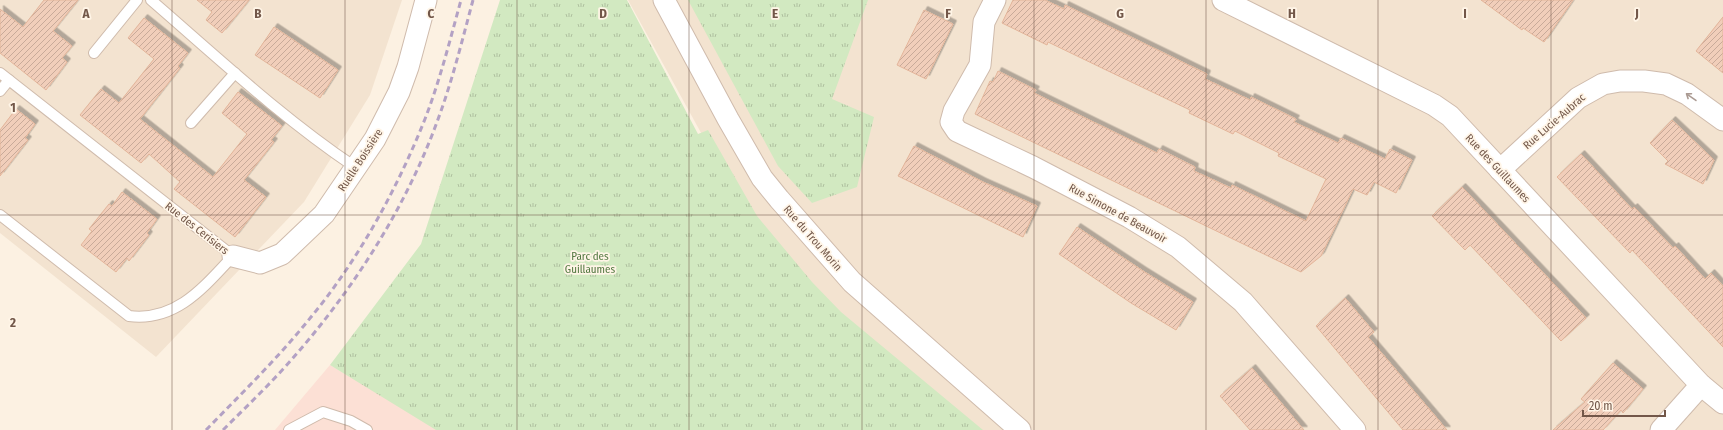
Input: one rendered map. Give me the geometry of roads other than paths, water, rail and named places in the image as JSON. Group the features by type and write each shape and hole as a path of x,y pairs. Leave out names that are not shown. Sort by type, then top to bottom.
{"street":[{"name":"Ruelle Boissière","path":"233,256 260,263 282,254 324,214 375,139 399,92 408,67 426,0"},
{"name":"Rue du Trou Morin","path":"664,0 728,119 762,178 779,199 852,282 1020,430"},
{"name":"Rue Simone de Beauvoir","path":"995,0 984,22 980,65 954,111 952,122 957,131 1032,167 1129,217 1178,247 1243,302 1355,430"},
{"name":"Rue des Guillaumes","path":"1223,0 1434,105 1450,116 1701,385 1723,403"},
{"name":"Rue Lucie-Aubrac","path":"1500,170 1578,98 1603,84 1620,81 1644,81 1666,84 1687,94 1723,120"},
{"path":"1661,430 1701,385"}],"lane":[{"path":"94,53 137,0"},
{"path":"151,0 301,129 355,167"},
{"path":"190,122 235,73"},
{"name":"Rue des Cerisiers","path":"0,74 233,256 198,294 166,312 140,318 129,316 0,215"},
{"path":"0,91 9,80"},
{"path":"290,430 323,412 351,421 367,430"}],"railway":[{"path":"206,430 260,375 299,332 329,295 376,222 402,171 425,119 440,75 461,0"},
{"path":"223,430 309,340 353,282 373,252 424,155 452,77 473,0"}],"park label":[{"name":"Parc des Guillaumes","path":"590,262"}]}
